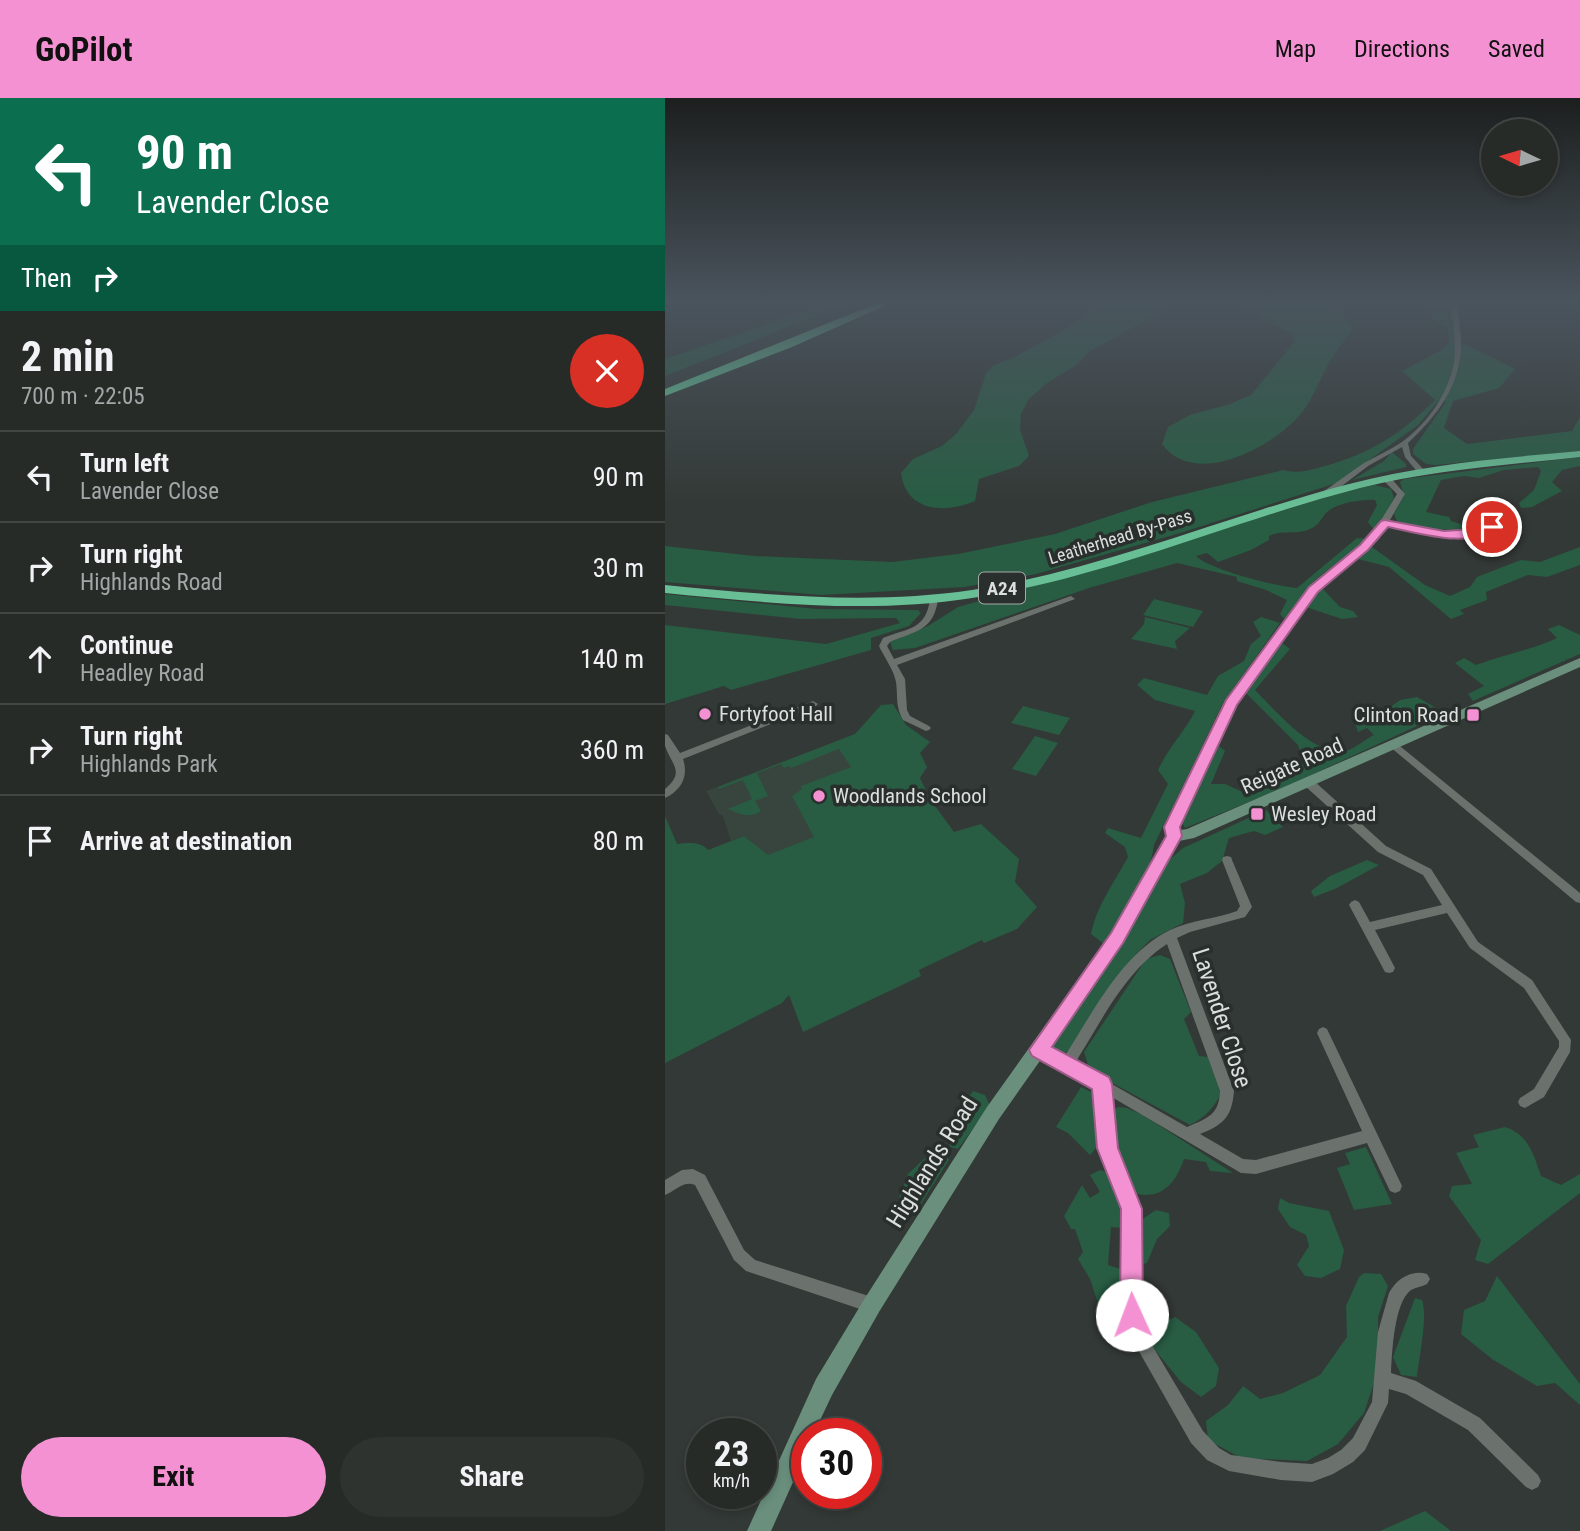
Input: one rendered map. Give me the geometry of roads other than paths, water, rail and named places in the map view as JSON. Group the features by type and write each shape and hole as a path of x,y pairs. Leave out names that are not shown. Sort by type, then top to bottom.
{"highway":[{"path":"665,382 698,370"},
{"path":"665,393 724,370"},
{"name":"Leatherhead By-Pass","path":"665,589 821,602 934,599 1050,578 1327,493 1386,478 1580,454"}],"main road":[{"name":"Reigate Road","path":"1174,836 1189,834 1309,783 1580,662"},
{"name":"Highlands Road","path":"759,1531 824,1387 872,1305 993,1113 1117,938 1174,836"}],"street":[{"path":"1327,493 1366,465 1405,443 1435,414 1457,370"},
{"path":"1405,443 1408,457 1422,472"},
{"path":"1174,836 1172,827 1227,712 1246,680 1314,589 1364,548 1385,523 1401,494 1386,478"},
{"path":"1385,523 1424,532 1460,534 1485,530 1499,522"},
{"path":"926,729 906,718 902,710 900,678 883,651 883,643 928,622 933,614 934,599"},
{"path":"893,663 1071,599"},
{"path":"677,758 813,704"},
{"path":"665,737 677,758 682,775 679,783 665,794"},
{"path":"1392,744 1580,899"},
{"path":"1309,783 1382,849 1427,872 1474,945 1528,984 1565,1040 1562,1058 1539,1093 1525,1102"},
{"name":"Lavender Close","path":"1067,1064 1142,956 1170,935 1190,926 1241,914 1246,907 1244,898 1227,860"},
{"path":"1355,905 1389,968"},
{"path":"1367,927 1451,908"},
{"name":"Lavender Close","path":"1170,935 1227,1091 1227,1104 1223,1115 1186,1134"},
{"path":"1323,1033 1395,1186"},
{"path":"1039,1050 1102,1084 1228,1161 1241,1166 1256,1167 1371,1135"},
{"path":"1102,1084 1108,1148 1132,1209 1130,1295 1136,1332 1197,1437 1213,1454 1229,1463 1312,1473 1333,1465 1359,1444 1381,1403 1390,1311 1397,1293 1409,1282 1422,1279"},
{"path":"665,1188 682,1177 693,1176 700,1180 739,1255 751,1266 872,1305"},
{"path":"1384,1379 1410,1387 1474,1424 1532,1481"}],"place":[{"name":"Fortyfoot Hall","path":"705,714"},
{"name":"Clinton Road","path":"1473,715"},
{"name":"Woodlands School","path":"819,796"},
{"name":"Wesley Road","path":"1257,814"}]}
